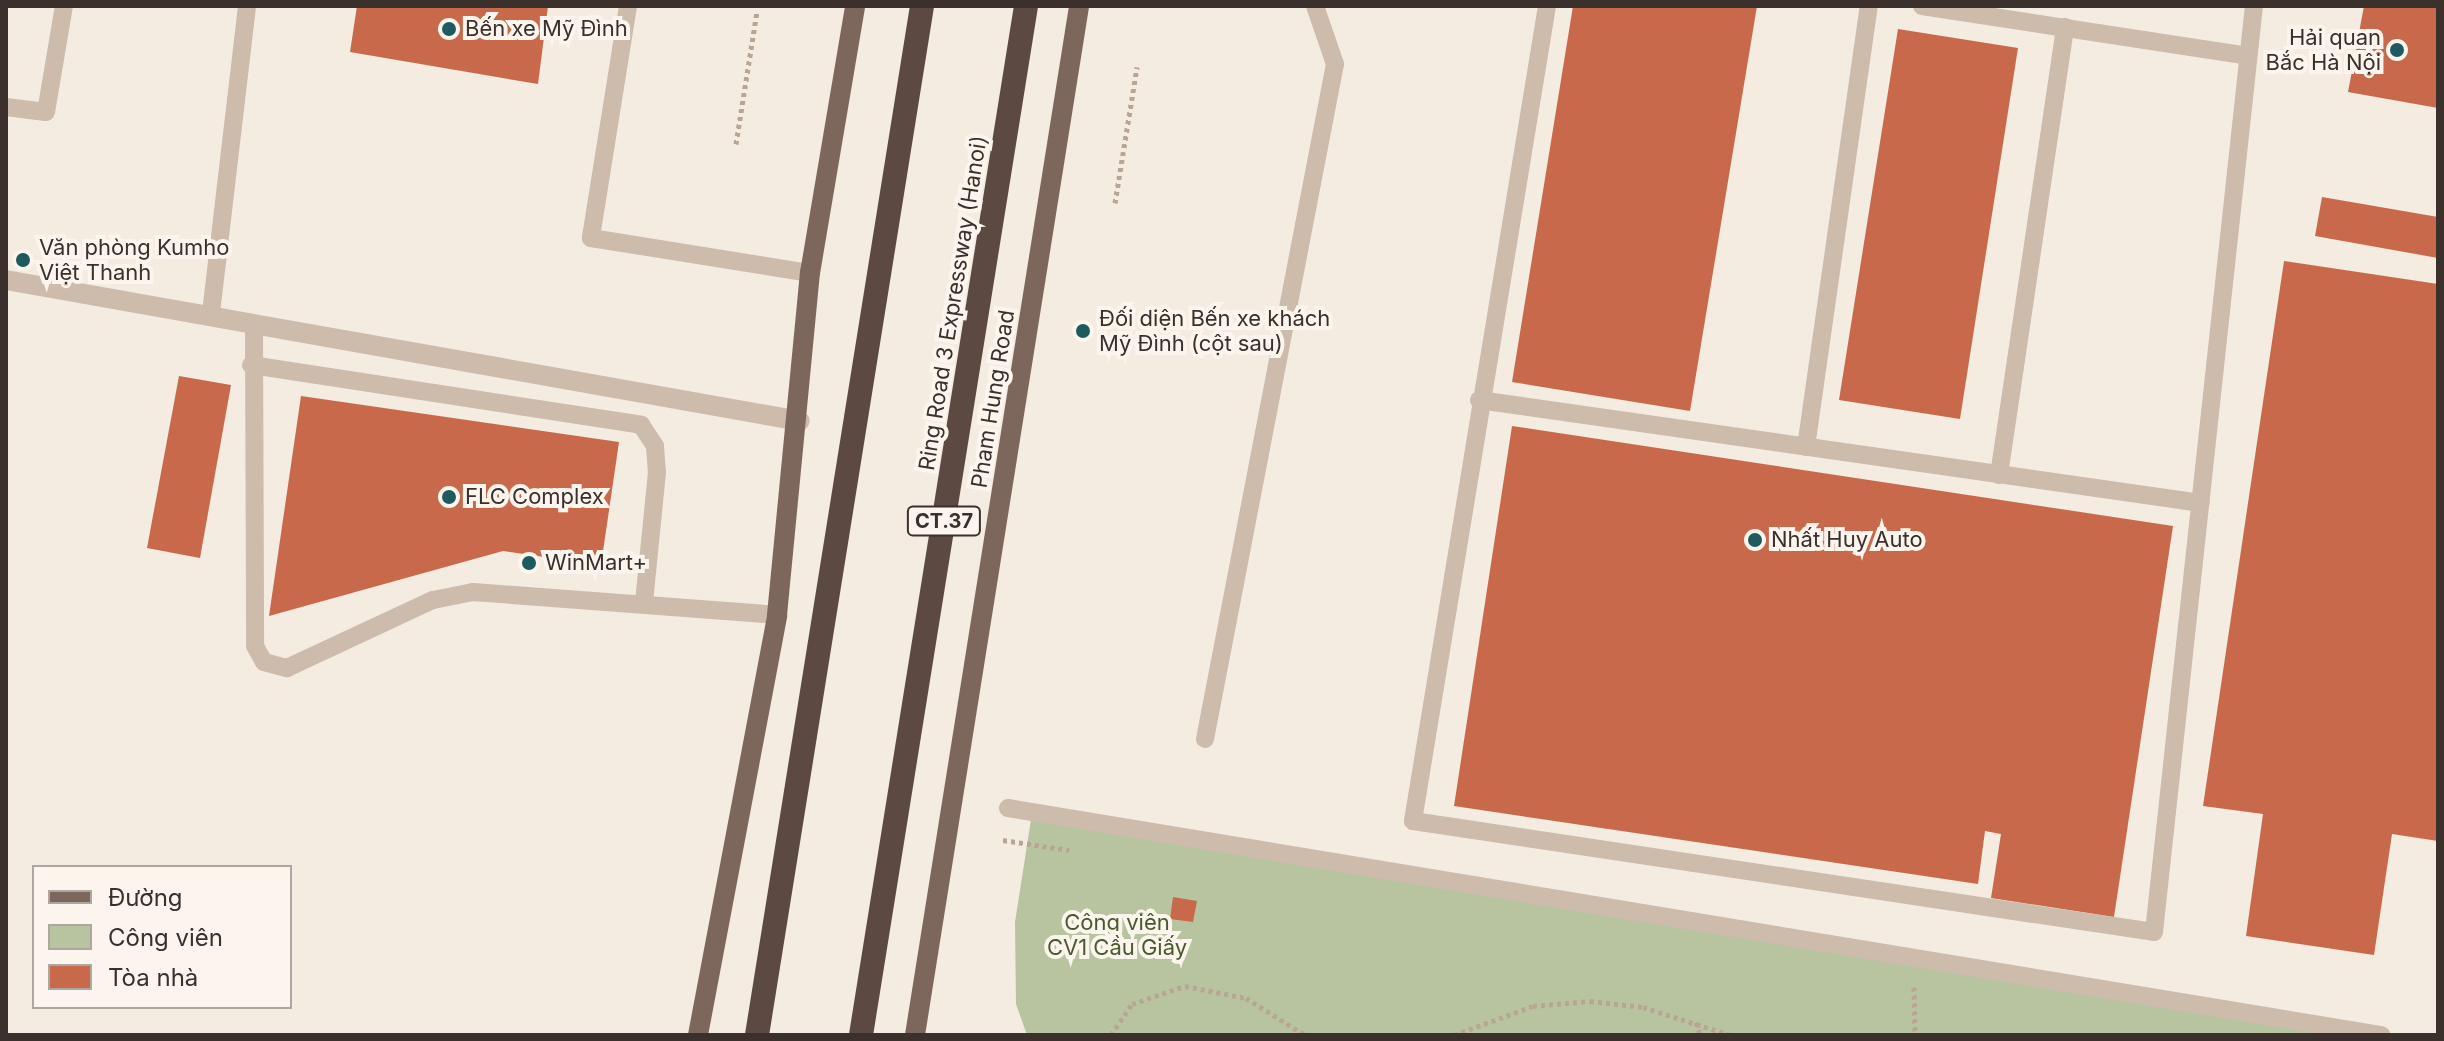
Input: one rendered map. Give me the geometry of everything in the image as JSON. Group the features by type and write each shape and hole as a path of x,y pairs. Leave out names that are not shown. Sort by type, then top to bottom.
{"highway":[{"path":"757,1035 922,6"},
{"name":"Ring Road 3 Expressway (Hanoi)","path":"861,1035 1026,6"}],"main road":[{"path":"698,1035 777,615 800,421 810,273 855,6"},
{"name":"Pham Hung Road","path":"915,1035 1079,6"}],"street":[{"path":"6,280 211,313 254,325 800,421"}],"lane":[{"path":"6,107 46,112 64,6"},
{"path":"211,313 247,6"},
{"path":"628,6 591,238 810,273"},
{"path":"1205,739 1335,64 1315,6"},
{"path":"1547,6 1479,400 1413,821 2154,932 2254,6"},
{"path":"1806,447 1869,6"},
{"path":"1922,6 2248,56"},
{"path":"1999,475 2065,27"},
{"path":"254,325 251,365 255,646 264,662 287,668 456,594 644,602 777,615"},
{"path":"251,365 641,425 655,446 657,472 644,602"},
{"path":"1479,400 2201,503"},
{"path":"1008,808 2381,1035"}],"path":[{"path":"736,144 757,12"},
{"path":"1115,203 1137,67"},
{"path":"1914,982 1915,1035"},
{"path":"1111,1035 1132,1004 1185,986 1246,998 1305,1035"},
{"path":"1454,1035 1533,1006 1590,1001 1696,1021 1730,1035"},
{"path":"1696,1021 1700,1035"}],"green space":[{"name":"Công viên CV1 Cầu Giấy","path":"1031,820 2371,1035 1027,1035 1016,1004 1015,922"}],"building":[{"name":"Bến xe Mỹ Đình","path":"357,6 548,6 538,84 350,52"},
{"path":"1573,6 1757,6 1690,411 1512,382"},
{"name":"Hải quan Bắc Hà Nội","path":"2364,6 2438,8 2438,108 2348,92"},
{"path":"1898,29 2018,48 1960,419 1839,400"},
{"path":"2322,197 2438,217 2438,258 2315,236"},
{"path":"2284,261 2438,284 2438,841 2392,834 2374,955 2246,936 2263,814 2203,806"},
{"path":"179,376 231,385 200,558 147,548"},
{"name":"FLC Complex","path":"301,396 619,442 601,565 503,551 269,616"},
{"path":"1512,426 2173,526 2114,917 1991,898 2001,834 1985,831 1978,884 1454,806"},
{"path":"1173,897 1197,901 1193,922 1170,919"}],"place":[{"name":"Bến xe Mỹ Đình","path":"449,29"},
{"name":"Hải quan Bắc Hà Nội","path":"2397,50"},
{"name":"Văn phòng Kumho Việt Thanh","path":"23,260"},
{"name":"Đối diện Bến xe khách Mỹ Đình (cột sau)","path":"1083,331"},
{"name":"FLC Complex","path":"449,497"},
{"name":"Nhất Huy Auto","path":"1755,540"},
{"name":"WinMart+","path":"529,563"}]}
